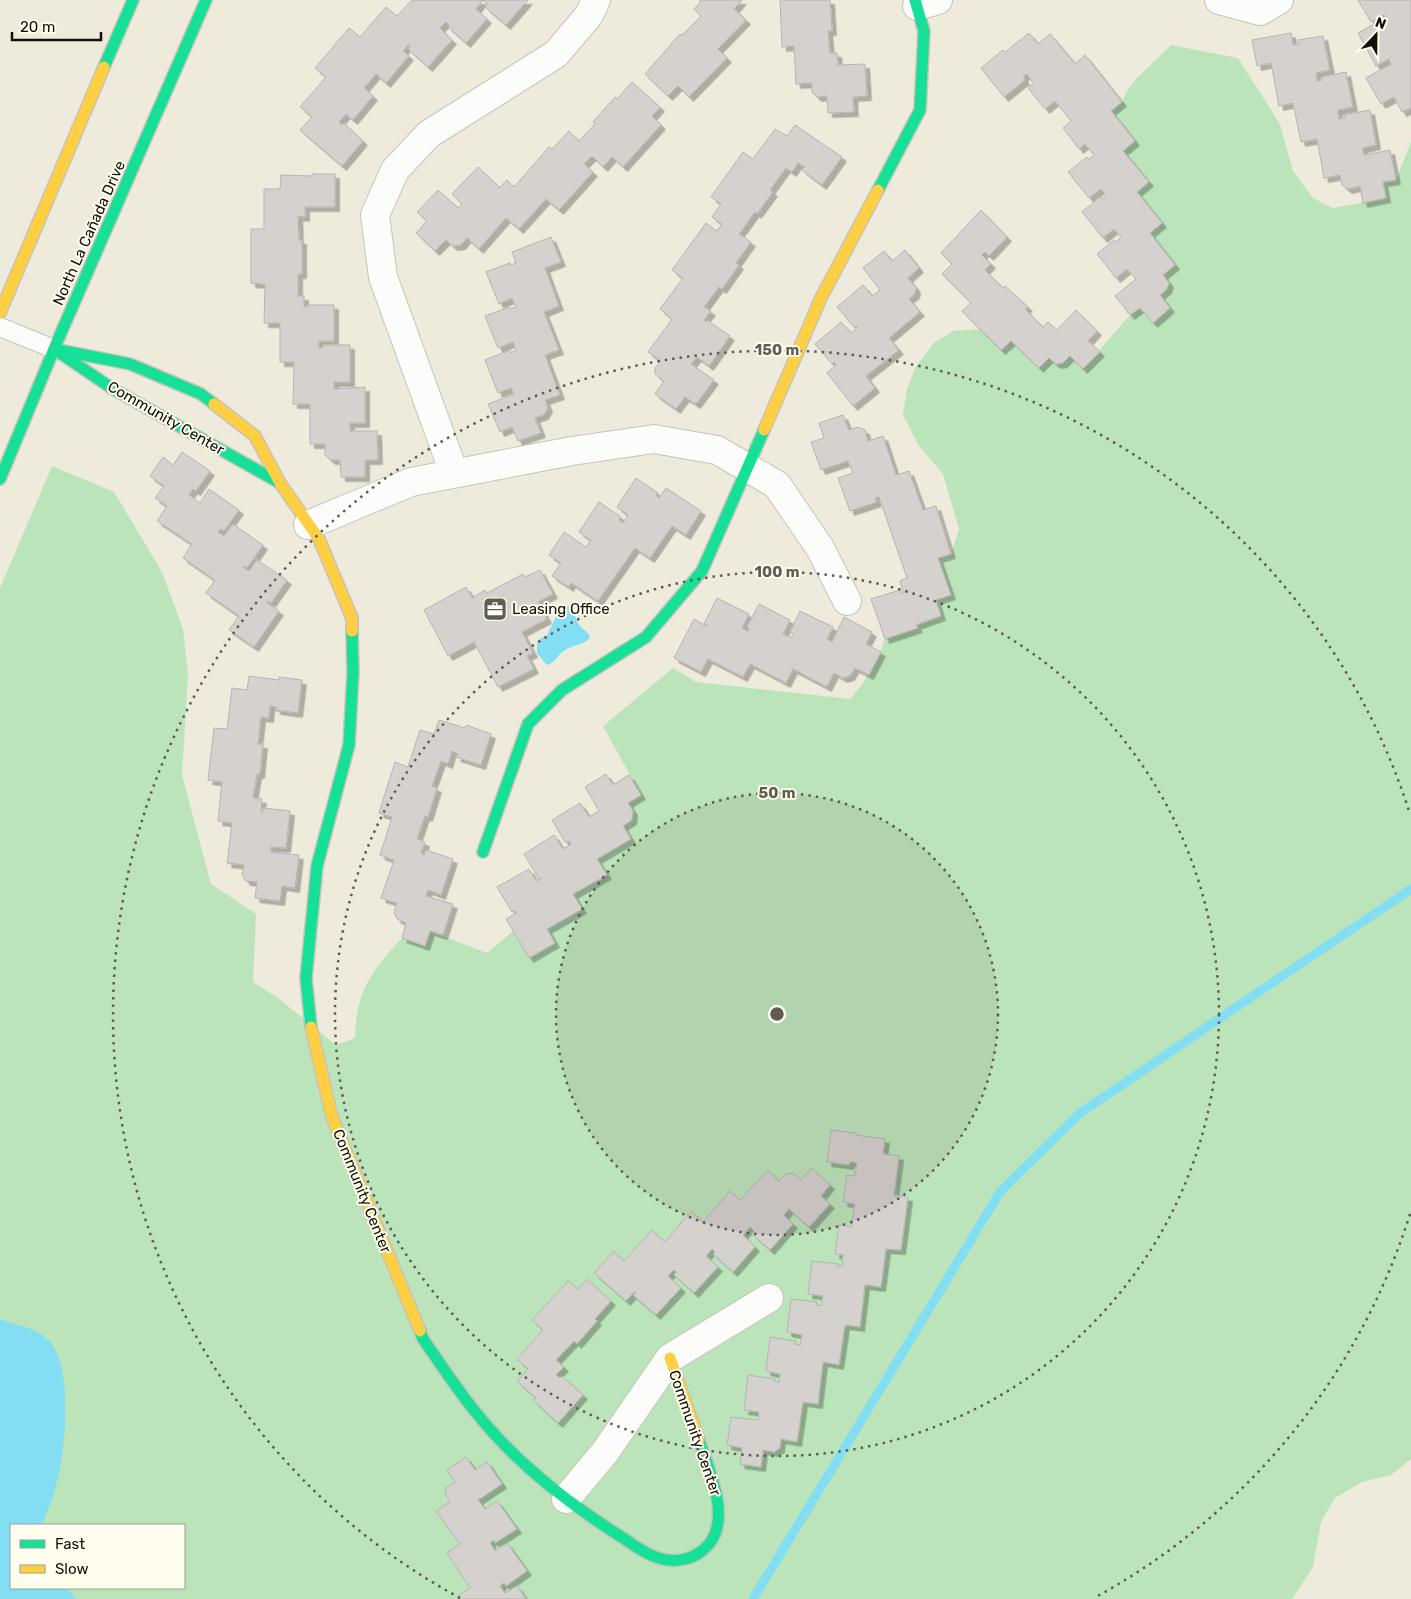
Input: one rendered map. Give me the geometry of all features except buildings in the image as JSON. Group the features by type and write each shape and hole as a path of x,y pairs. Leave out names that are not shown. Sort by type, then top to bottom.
{"street":[{"path":"0,313 133,0"},
{"name":"North La Cañada Drive","path":"0,479 54,349 206,0"},
{"path":"454,473 384,277 376,215 395,170 429,134 556,54 589,15 596,0"},
{"path":"1219,0 1260,11 1279,0"},
{"path":"483,852 528,724 562,690 646,638 702,572 821,298 920,110 924,31 923,2"},
{"name":"Community Center","path":"54,349 113,389 280,483"},
{"name":"Community Center","path":"54,349 130,364 201,394 255,436 280,483 319,539 352,618 353,672 349,745 317,866 306,978 312,1032 332,1117 423,1338 474,1411 519,1459 581,1511 652,1556 677,1562 693,1559 705,1550 714,1536 720,1508 717,1492 670,1358"},
{"path":"308,525 411,482 572,451 654,439 717,450 777,485 820,548 847,601"},
{"path":"566,1499 605,1452 670,1358 769,1298"}],"lane":[{"name":"Community Center","path":"0,326 54,349"}],"green space":[{"path":"1171,45 1238,58 1280,124 1293,171 1313,198 1333,208 1386,198 1383,182 1396,180 1411,142 1411,1459 1391,1475 1362,1482 1335,1498 1321,1522 1313,1567 1292,1599 0,1599 0,588 52,466 114,492 162,572 183,629 188,674 182,775 211,884 256,914 253,982 278,998 336,1045 355,1038 358,1008 367,983 382,961 402,938 425,946 430,931 487,953 513,931 529,958 555,944 547,929 582,908 573,894 606,875 597,859 631,839 623,826 632,820 633,811 628,803 641,795 603,726 673,668 696,682 850,699 879,656 885,639 918,628 916,625 941,616 936,600 951,594 938,558 951,554 959,529 943,474 919,446 903,415 907,389 915,368 934,343 953,331 980,329 1001,350 1011,341 1039,368 1049,358 1056,364 1063,363 1070,356 1083,369 1130,315 1140,308 1153,323 1170,308 1160,295 1167,289 1169,283 1163,275 1175,265 1150,233 1162,223 1137,192 1149,182 1123,151 1135,141 1111,111 1122,102 1128,89"}],"water":[{"path":"568,606 573,610 578,624 587,632 590,638 565,650 547,665 537,653 537,644 540,639 547,635 557,615"},
{"path":"0,1319 33,1330 46,1337 58,1356 63,1373 65,1393 64,1436 59,1474 54,1494 42,1524 10,1524 10,1589 68,1589 76,1599 0,1599"}],"waterway":[{"path":"753,1599 1000,1192 1080,1113 1411,889"}],"traffic: fast":[{"path":"104,67 133,0"},
{"path":"0,479 54,349 206,0"},
{"path":"878,190 920,110 924,31 915,0"},
{"path":"214,404 201,394 130,364 54,349 113,389 280,483"},
{"path":"483,852 528,724 562,690 646,637 702,571 764,430"},
{"path":"311,1027 306,978 317,866 349,745 353,672 352,631"},
{"path":"420,1331 423,1339 467,1402 522,1462 578,1508 639,1549 653,1556 666,1560 692,1557 703,1550 712,1539 717,1526 717,1497 699,1440"}],"traffic: slow":[{"path":"0,313 104,67"},
{"path":"764,430 821,298 878,190"},
{"path":"214,404 255,436 280,483 319,539 352,618 352,631"},
{"path":"311,1027 332,1117 420,1331"},
{"path":"670,1358 699,1440"}],"place":[{"name":"Leasing Office","path":"495,609"}]}
